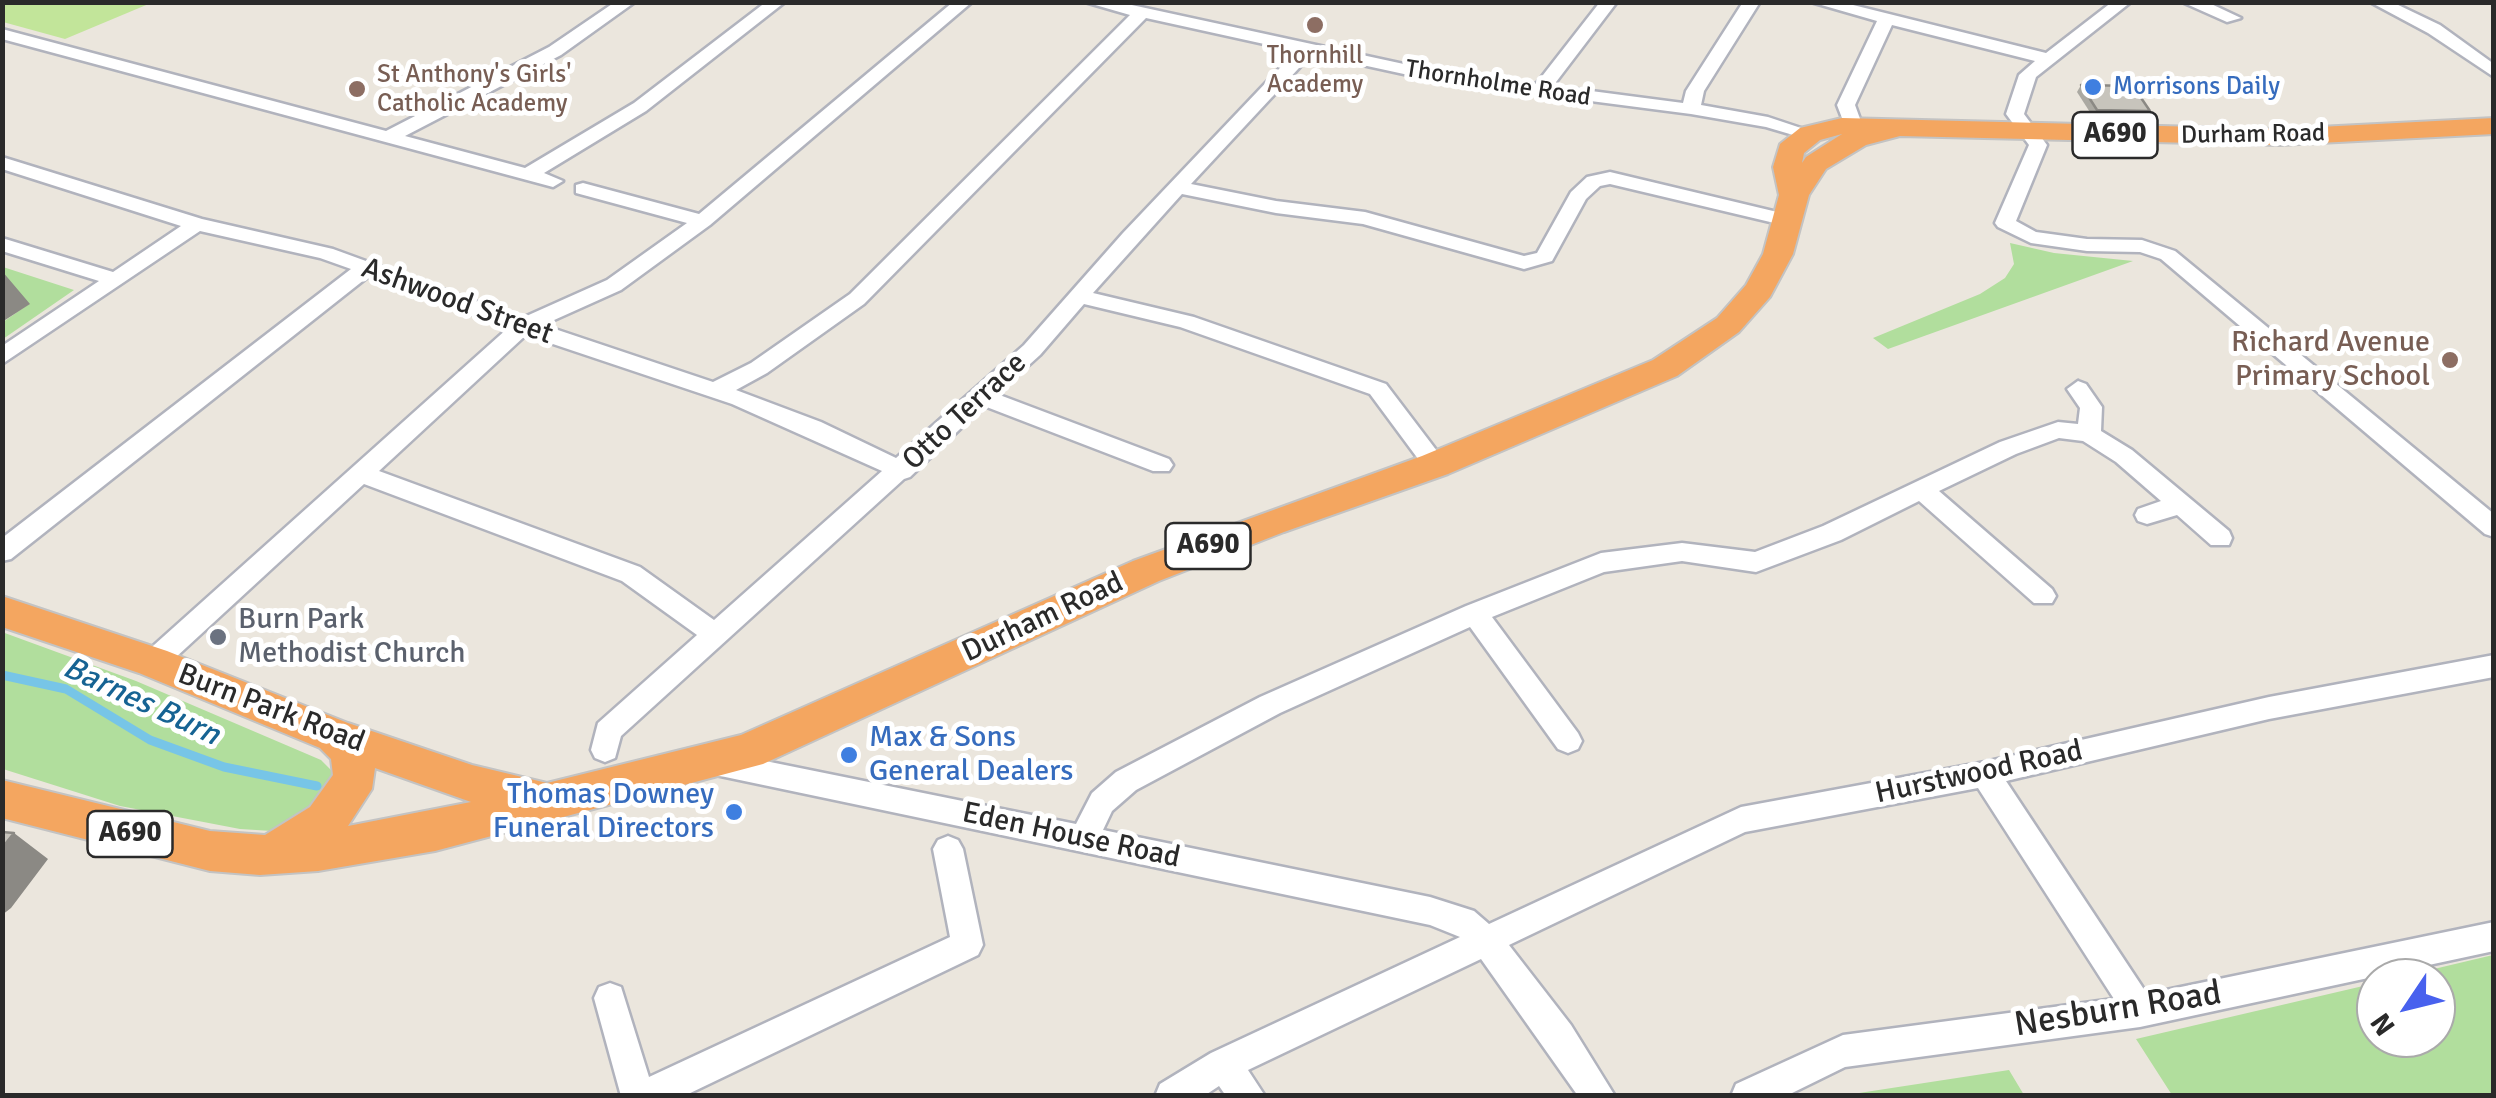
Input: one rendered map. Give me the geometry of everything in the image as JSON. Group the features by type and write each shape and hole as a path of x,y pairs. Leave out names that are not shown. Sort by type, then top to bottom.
{"highway":[{"name":"Durham Road","path":"1790,208 1787,156 1802,138 1893,129 2280,137 2494,126"},
{"name":"Durham Road","path":"542,801 712,762 790,734 1146,571 1435,465 1637,381 1710,340 1758,290 1778,254 1790,208 1816,162 1850,135"},
{"name":"Burn Park Road","path":"2,611 152,662 336,736 472,784 542,801"},
{"name":"A690","path":"260,855 311,833 344,800 355,763 352,752 336,736"},
{"name":"A690","path":"2,799 210,851 260,855 339,849 488,818 542,801"}],"street":[{"path":"386,138 555,51 627,2"},
{"path":"528,174 640,107 778,2"},
{"path":"152,662 523,326 614,285 703,221 964,2"},
{"name":"Thornholme Road","path":"1093,2 1307,50 1539,92 1730,116 1802,138"},
{"path":"1539,92 1609,2"},
{"path":"1690,109 1695,91 1752,2"},
{"path":"1819,2 2045,58"},
{"path":"2123,2 2045,58 2028,75 2016,114 2038,145 2004,218 2010,228 2057,242 2142,246 2168,255 2494,528"},
{"path":"2190,2 2233,18"},
{"path":"2378,2 2434,30 2494,72"},
{"path":"714,391 759,368 857,299 1141,14"},
{"path":"1850,135 1846,105 1887,19"},
{"path":"2,34 554,180"},
{"name":"Otto Terrace","path":"606,750 608,731 902,471 1032,350 1307,50"},
{"name":"Ashwood Street","path":"2,163 197,224 326,253 813,428 902,471"},
{"path":"1178,187 1365,218 1524,263 1545,257 1578,196 1594,180 1610,178 1790,208"},
{"path":"583,189 703,221"},
{"path":"2,357 197,224"},
{"path":"2,244 114,279"},
{"path":"2,552 366,268"},
{"path":"1079,296 1186,322 1378,389 1435,465"},
{"path":"2078,389 2092,407 2089,434"},
{"path":"982,397 1161,465"},
{"path":"1084,838 1102,802 1126,781 1270,705 1475,613 1600,564 1682,552 1756,562 1923,491 2008,448 2058,430 2089,434 2124,456 2220,538"},
{"path":"360,473 631,574 714,634"},
{"path":"1923,491 2043,596"},
{"path":"2147,515 2180,505"},
{"path":"1475,613 1568,741"},
{"name":"Hurstwood Road","path":"1172,1096 1223,1066 1740,820 1985,774 2270,708 2494,666"},
{"name":"Eden House Road","path":"712,762 1430,911 1463,922 1486,940"},
{"path":"1985,774 2140,1011"},
{"path":"646,1096 967,945 948,848"},
{"name":"Nesburn Road","path":"1748,1096 1843,1052 2140,1011 2494,936"},
{"path":"1486,940 1560,1036 1598,1096"},
{"path":"610,998 638,1096"},
{"path":"1223,1066 1248,1096"}],"green space":[{"path":"2,3 151,3 65,39 3,22"},
{"path":"2010,243 2054,253 2133,261 1888,349 1873,338 1980,294 2005,278 2014,264"},
{"path":"3,267 74,290 3,339 3,322 29,304 3,295"},
{"path":"2,632 136,681 321,760 333,772 325,803 272,831 240,829 120,806 3,769"},
{"path":"2493,955 2493,1095 2172,1095 2136,1039 2356,988 2356,1058 2456,1058 2456,964"},
{"path":"2009,1070 2024,1095 1846,1095"}],"building":[{"path":"2081,85 2133,86 2150,111 2097,110"},
{"path":"2,832 14,833 2,848"}],"waterway":[{"name":"Barnes Burn","path":"2,675 66,689 150,740 224,767 317,786"}],"place":[{"name":"Thornhill Academy","path":"1315,25"},
{"name":"Morrisons Daily","path":"2093,87"},
{"name":"St Anthony's Girls' Catholic Academy","path":"357,89"},
{"name":"Richard Avenue Primary School","path":"2450,360"},
{"name":"Burn Park Methodist Church","path":"218,637"},
{"name":"Max & Sons General Dealers","path":"849,755"},
{"name":"Thomas Downey Funeral Directors","path":"734,812"}]}
